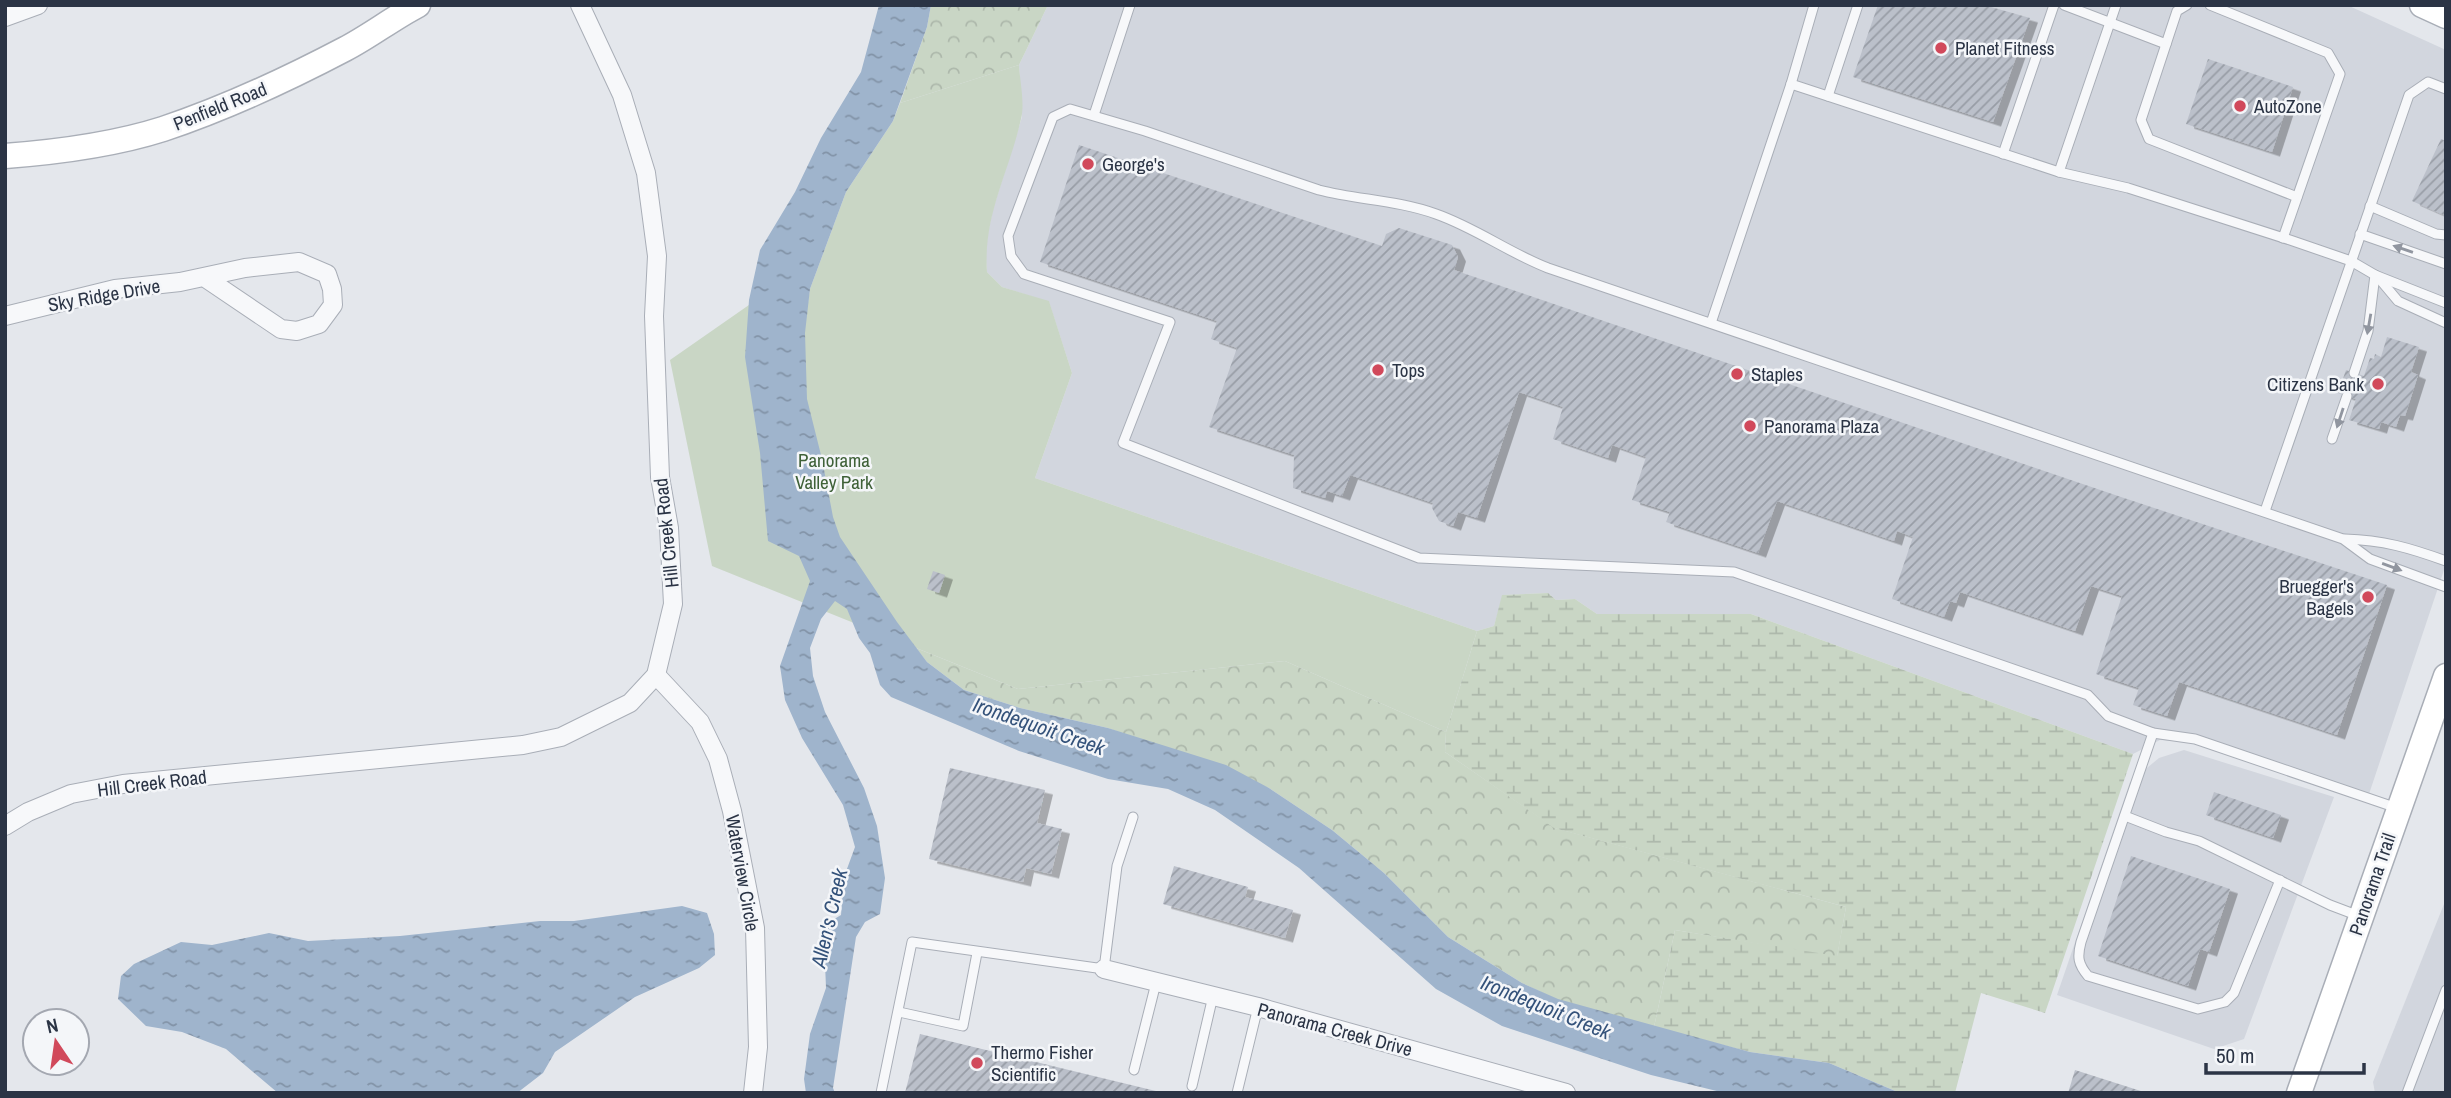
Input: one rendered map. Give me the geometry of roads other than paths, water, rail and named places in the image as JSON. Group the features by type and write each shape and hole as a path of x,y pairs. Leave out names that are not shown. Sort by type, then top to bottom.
{"main road":[{"path":"2422,5 2446,16"},
{"name":"Penfield Road","path":"5,156 46,153 116,141 198,116 295,75 348,47 415,6"},
{"name":"Panorama Trail","path":"2299,1093 2446,676"}],"street":[{"path":"5,17 38,5"},
{"name":"Hill Creek Road","path":"5,826 28,812 71,794 123,784 523,745 561,737 630,703 656,675 673,604 669,528 659,465 654,316 657,256 646,173 622,94 578,8"},
{"name":"Sky Ridge Drive","path":"5,316 115,289 180,282 245,268 299,262 327,274 333,304 319,324 297,331 281,329 205,277"},
{"name":"Waterview Circle","path":"656,675 700,722 718,759 732,811 755,928 758,1047 752,1093"},
{"name":"Panorama Creek Drive","path":"1104,969 1258,1007 1566,1093"}],"lane":[{"path":"1094,115 1130,5"},
{"path":"1711,323 1791,84 1814,5"},
{"path":"1829,96 1858,5"},
{"path":"2003,154 2054,5"},
{"path":"2064,5 2165,44"},
{"path":"2059,172 2116,5"},
{"path":"2187,5 2177,11 2141,120 2149,139 2297,197"},
{"path":"2210,5 2328,53 2340,74 2283,238"},
{"path":"2265,511 2409,95 2428,82 2446,89"},
{"path":"1791,84 2059,172 2128,188 2283,238 2351,261 2375,275 2446,303"},
{"path":"2399,809 2196,739 2153,733 2108,716 2088,695 1734,572 1419,558 1123,443 1170,322 1024,274 1011,256 1007,236 1053,117 1070,109 1319,190 1405,204 1493,239 1526,260 2343,538 2402,545 2446,561"},
{"path":"2370,205 2436,234 2446,235"},
{"path":"2360,234 2446,264"},
{"path":"2375,275 2398,302 2446,323"},
{"path":"2354,373 2368,331 2375,275"},
{"path":"2332,439 2347,396"},
{"path":"2343,538 2370,559 2446,587"},
{"path":"2153,733 2081,942 2078,956 2081,967 2088,976 2198,1009 2225,1002 2234,993 2280,880"},
{"path":"2124,816 2199,841 2361,917"},
{"path":"881,1093 912,942 1104,969 1117,866 1133,817"},
{"path":"899,1012 963,1026 977,953"},
{"path":"1134,1070 1156,983"},
{"path":"2407,1093 2446,989"},
{"path":"1192,1086 1213,996"},
{"path":"1237,1093 1258,1007"}],"water":[{"name":"Irondequoit Creek","path":"879,5 931,5 927,27 893,121 846,192 810,289 805,333 807,399 833,517 840,537 927,662 964,690 1020,708 1108,728 1226,765 1269,788 1332,830 1384,873 1448,937 1522,983 1558,999 1750,1052 1829,1063 1900,1093 1725,1093 1651,1075 1502,1026 1436,989 1299,868 1215,810 1168,789 1108,779 1019,751 891,697 880,685 870,653 859,638 847,609 835,601 821,619 810,648 813,676 825,712 864,788 877,826 885,878 880,914 865,922 856,937 833,1088 835,1093 806,1093 804,1079 810,1034 826,988 824,938 831,921 841,915 844,877 855,847 843,805 802,738 785,700 780,666 810,581 799,556 768,541 760,453 745,357 749,300 760,250 795,192 821,138 861,72"},
{"path":"682,906 707,913 714,934 715,955 699,968 635,997 555,1052 543,1073 517,1093 278,1093 226,1049 182,1032 146,1026 118,999 121,976 134,964 181,942 212,945 269,933 308,941 400,936 540,921 574,921"}],"place":[{"name":"Planet Fitness","path":"1941,48"},
{"name":"AutoZone","path":"2240,106"},
{"name":"George's","path":"1088,164"},
{"name":"Tops","path":"1378,370"},
{"name":"Staples","path":"1737,374"},
{"name":"Citizens Bank","path":"2378,384"},
{"name":"Panorama Plaza","path":"1750,426"},
{"name":"Bruegger's Bagels","path":"2368,597"},
{"name":"Thermo Fisher Scientific","path":"977,1063"}],"park label":[{"name":"Panorama Valley Park","path":"834,471"}],"water label":[{"name":"Allen's Creek","path":"829,918"}]}
